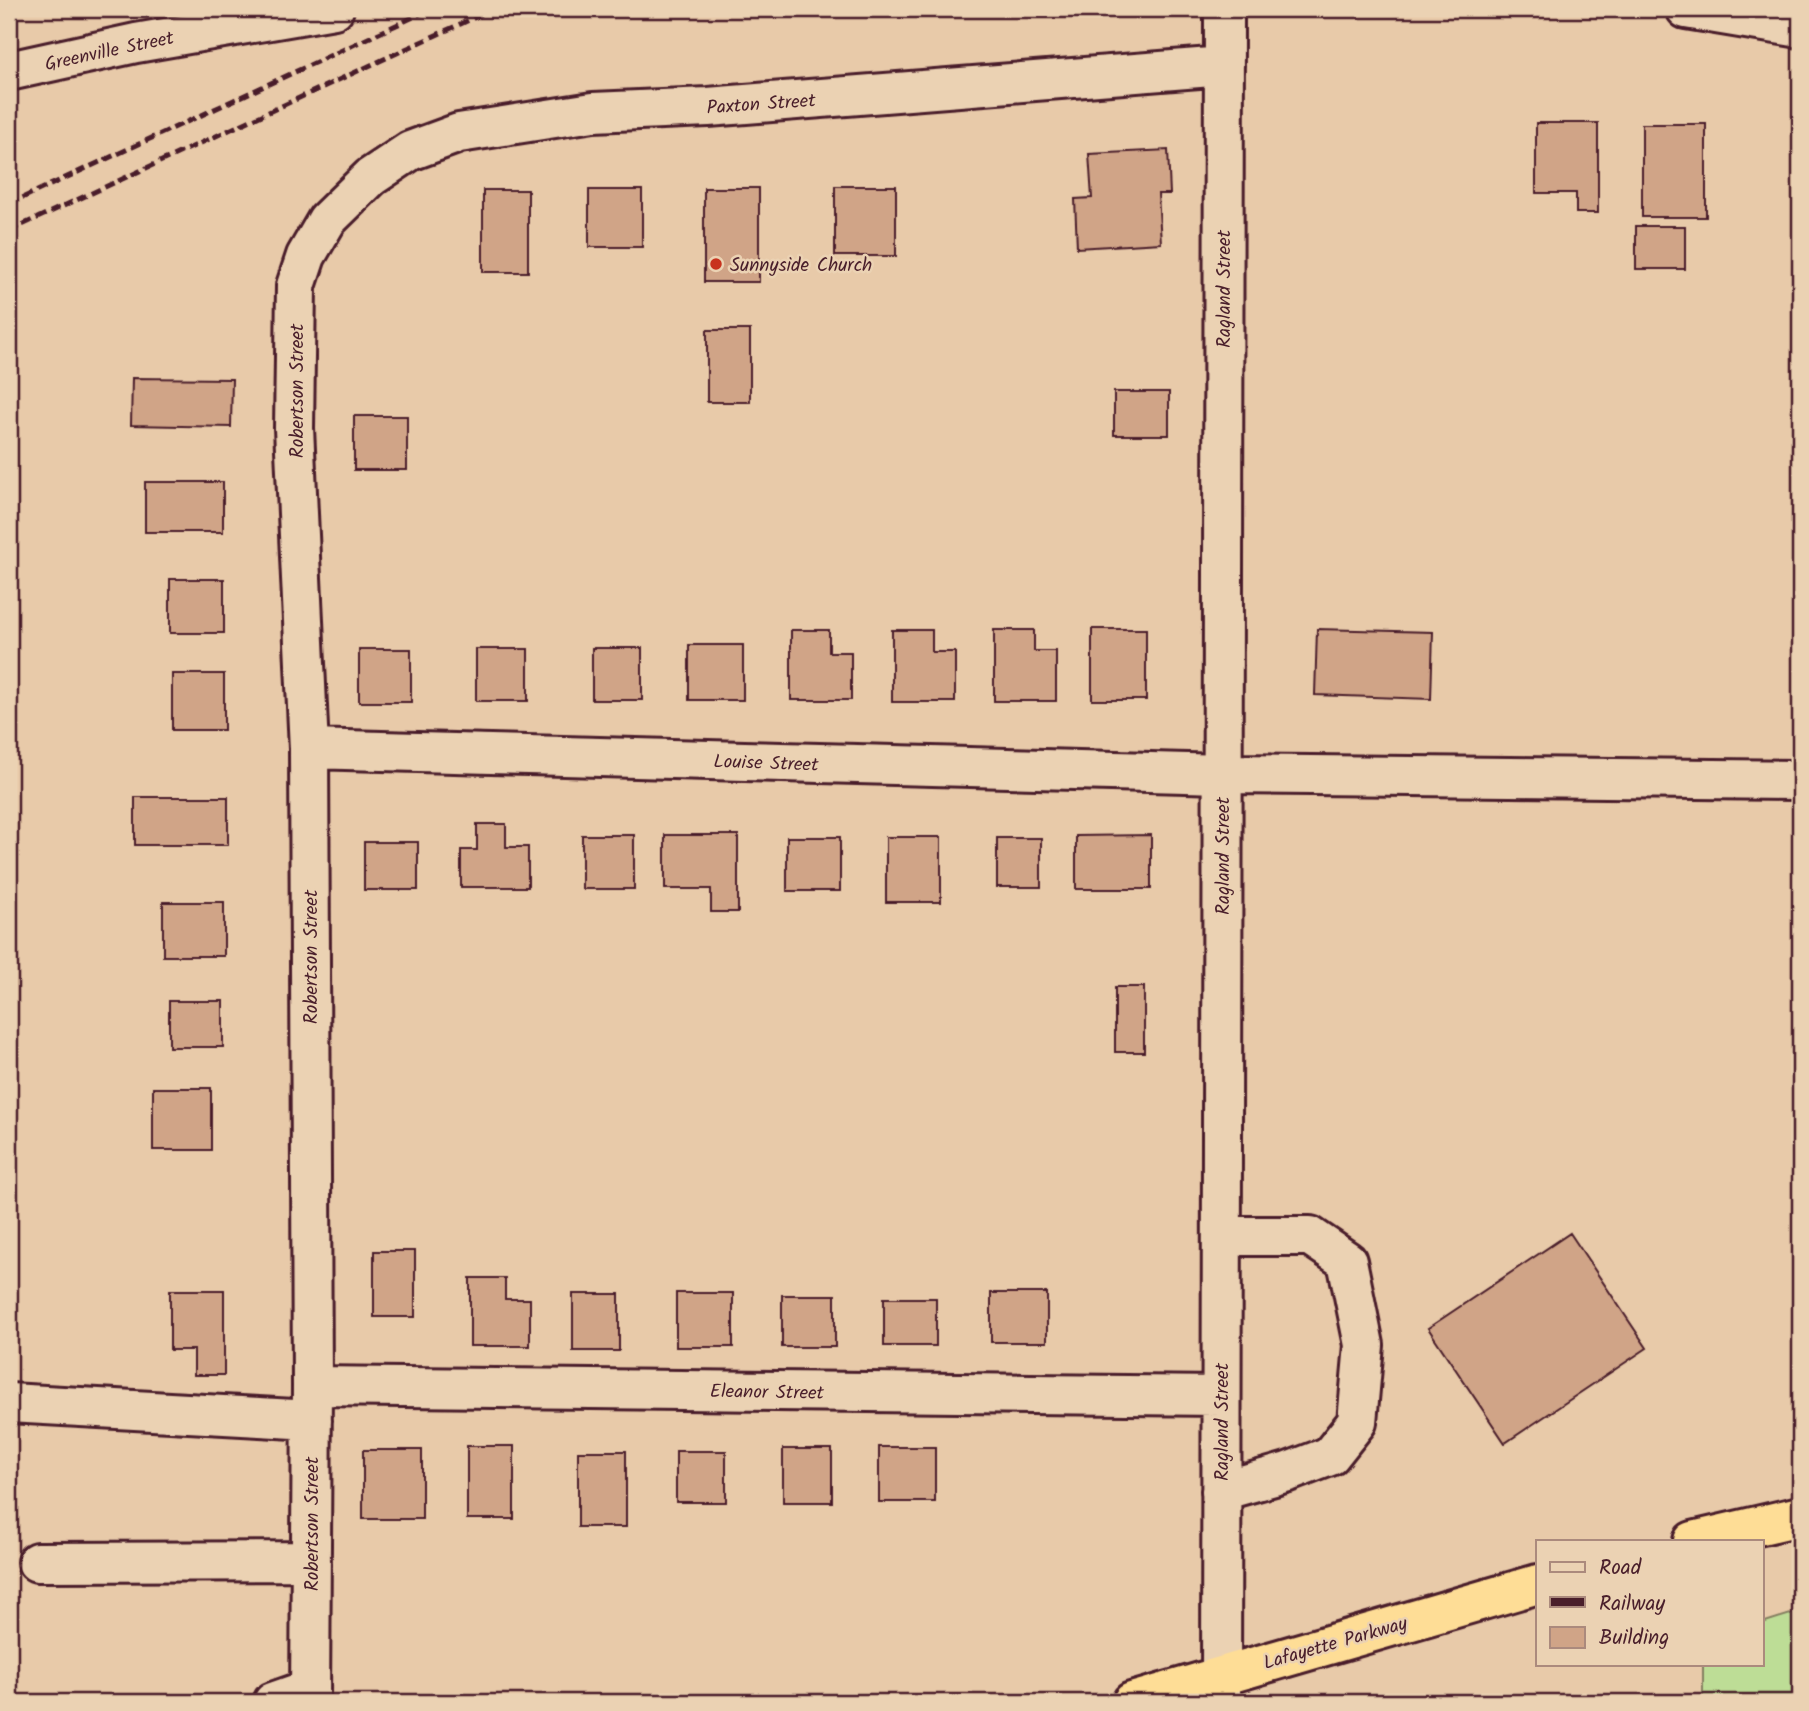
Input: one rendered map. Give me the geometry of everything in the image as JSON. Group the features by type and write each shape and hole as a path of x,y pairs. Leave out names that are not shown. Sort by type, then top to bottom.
{"highway":[{"path":"1697,1540 1800,1516"},
{"name":"Lafayette Parkway","path":"1132,1702 1221,1689 1536,1585"}],"street":[{"name":"Greenville Street","path":"9,71 136,43 334,9"},
{"name":"Ragland Street","path":"1221,1689 1224,9"},
{"path":"1686,9 1800,29"},
{"name":"Paxton Street","path":"327,220 371,177 410,151 459,133 593,112 708,107 1224,66"},
{"name":"Robertson Street","path":"310,1696 312,1403 309,749 294,428 296,286 306,256 327,220"},
{"name":"Louise Street","path":"309,749 1223,774 1800,779"},
{"path":"1221,1490 1288,1472 1330,1456 1356,1422 1364,1345 1348,1261 1310,1236 1222,1236"},
{"name":"Eleanor Street","path":"9,1403 1221,1396"},
{"path":"37,1562 311,1561"},
{"path":"273,1702 310,1696"}],"green space":[{"path":"1800,1611 1800,1702 1703,1702 1703,1666 1764,1666 1764,1622"}],"building":[{"path":"1536,123 1598,123 1598,213 1576,213 1576,193 1536,193"},
{"path":"1642,124 1706,124 1706,217 1642,217"},
{"path":"1168,150 1170,194 1158,194 1161,243 1077,248 1075,199 1092,198 1089,154"},
{"path":"835,186 896,186 896,256 835,256"},
{"path":"704,188 759,188 759,282 704,282"},
{"path":"483,190 528,190 528,272 483,272"},
{"path":"589,190 642,190 642,247 589,247"},
{"path":"1636,226 1685,226 1685,269 1636,269"},
{"path":"707,330 750,330 750,402 707,402"},
{"path":"132,378 232,379 231,427 131,425"},
{"path":"1114,392 1169,392 1169,435 1114,435"},
{"path":"354,416 407,416 407,470 354,470"},
{"path":"145,482 223,482 223,532 145,532"},
{"path":"170,579 224,579 224,633 170,633"},
{"path":"1092,629 1146,629 1146,700 1092,700"},
{"path":"1317,629 1433,632 1431,699 1315,695"},
{"path":"791,630 829,630 829,652 851,652 851,700 791,700"},
{"path":"892,630 932,630 932,652 955,652 955,702 892,702"},
{"path":"994,630 1034,630 1034,651 1056,651 1056,701 994,701"},
{"path":"689,645 743,645 743,700 689,700"},
{"path":"592,648 642,648 642,700 592,700"},
{"path":"359,649 411,649 411,702 359,702"},
{"path":"476,649 528,649 528,701 476,701"},
{"path":"172,674 224,674 224,730 172,730"},
{"path":"135,797 228,797 228,845 135,845"},
{"path":"477,824 506,824 506,847 528,847 528,887 461,887 461,850 477,850"},
{"path":"582,835 634,835 634,889 582,889"},
{"path":"665,835 738,835 738,912 711,912 711,889 665,889"},
{"path":"1151,835 1151,889 1076,889 1076,836"},
{"path":"787,837 840,837 840,891 787,891"},
{"path":"886,837 941,837 941,902 886,902"},
{"path":"997,838 1041,838 1041,887 997,887"},
{"path":"364,842 418,842 418,890 364,890"},
{"path":"163,902 224,902 224,956 163,956"},
{"path":"1115,987 1144,987 1144,1052 1115,1052"},
{"path":"169,1001 223,1001 223,1047 169,1047"},
{"path":"153,1088 211,1088 211,1150 153,1150"},
{"path":"1570,1233 1647,1348 1505,1443 1428,1328"},
{"path":"374,1251 415,1251 415,1317 374,1317"},
{"path":"470,1278 505,1278 505,1299 530,1299 530,1346 470,1346"},
{"path":"170,1290 224,1290 224,1375 194,1375 194,1350 170,1350"},
{"path":"676,1293 733,1293 733,1347 676,1347"},
{"path":"991,1293 1047,1293 1047,1342 991,1342"},
{"path":"573,1294 619,1294 619,1351 573,1351"},
{"path":"782,1295 835,1295 835,1347 782,1347"},
{"path":"884,1298 936,1298 936,1346 884,1346"},
{"path":"467,1446 514,1446 514,1519 467,1519"},
{"path":"879,1447 935,1447 935,1502 879,1502"},
{"path":"783,1449 832,1449 832,1502 783,1502"},
{"path":"363,1450 422,1450 422,1519 363,1519"},
{"path":"578,1451 626,1451 626,1527 578,1527"},
{"path":"676,1451 726,1451 726,1502 676,1502"}],"railway":[{"path":"9,204 431,9"},
{"path":"9,231 493,9"}],"place":[{"name":"Sunnyside Church","path":"716,264"}]}
